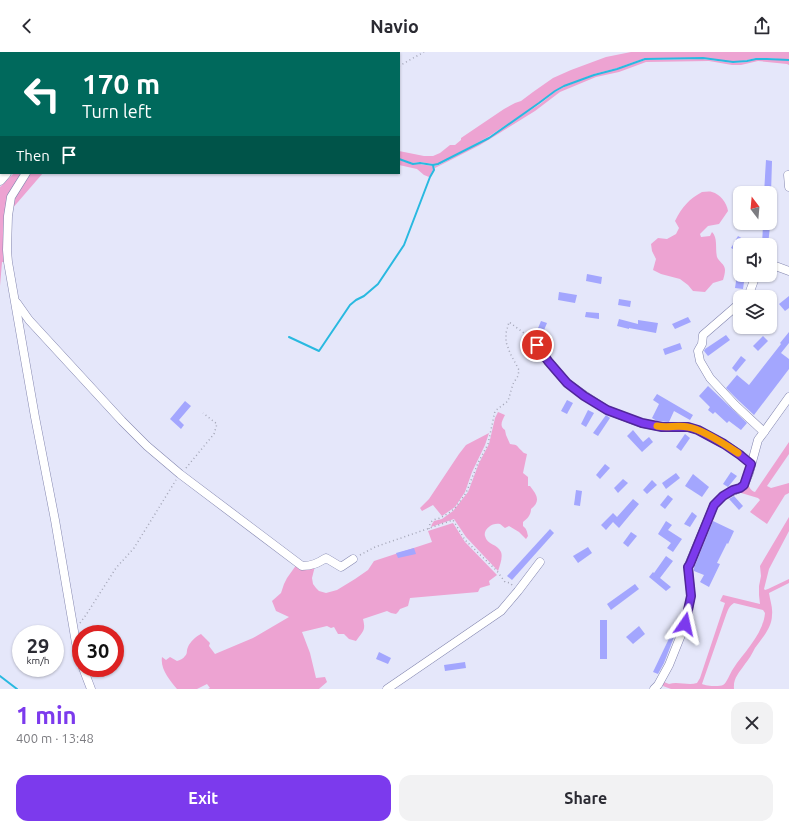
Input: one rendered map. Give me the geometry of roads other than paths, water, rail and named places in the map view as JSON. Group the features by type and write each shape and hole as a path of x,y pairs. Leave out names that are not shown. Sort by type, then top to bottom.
{"street":[{"path":"25,174 11,197 8,216 8,262 73,625"},
{"path":"788,175 789,187"},
{"path":"777,267 789,271"},
{"path":"14,299 29,320 122,421 147,446 180,474 302,566 314,565 326,558 341,567 353,559"},
{"path":"733,309 703,335 702,344 698,351 700,361 710,378 735,405 764,432"},
{"path":"537,345 548,361 567,383 584,396 607,410 642,423 662,427 688,427 698,430 724,444 751,464"},
{"path":"654,689 658,685 668,666 685,624 691,596 688,567 714,505 723,496 744,485 758,440 789,397"},
{"path":"387,689 501,611 540,562"},
{"path":"86,677 91,689"}],"waterway":[{"path":"400,159 413,164 438,164 489,138 564,86 645,59 703,58 733,62 756,59 789,60"},
{"path":"289,337 319,351 350,305 378,284 404,245 434,170 433,165"},
{"path":"0,676 17,689"}]}
